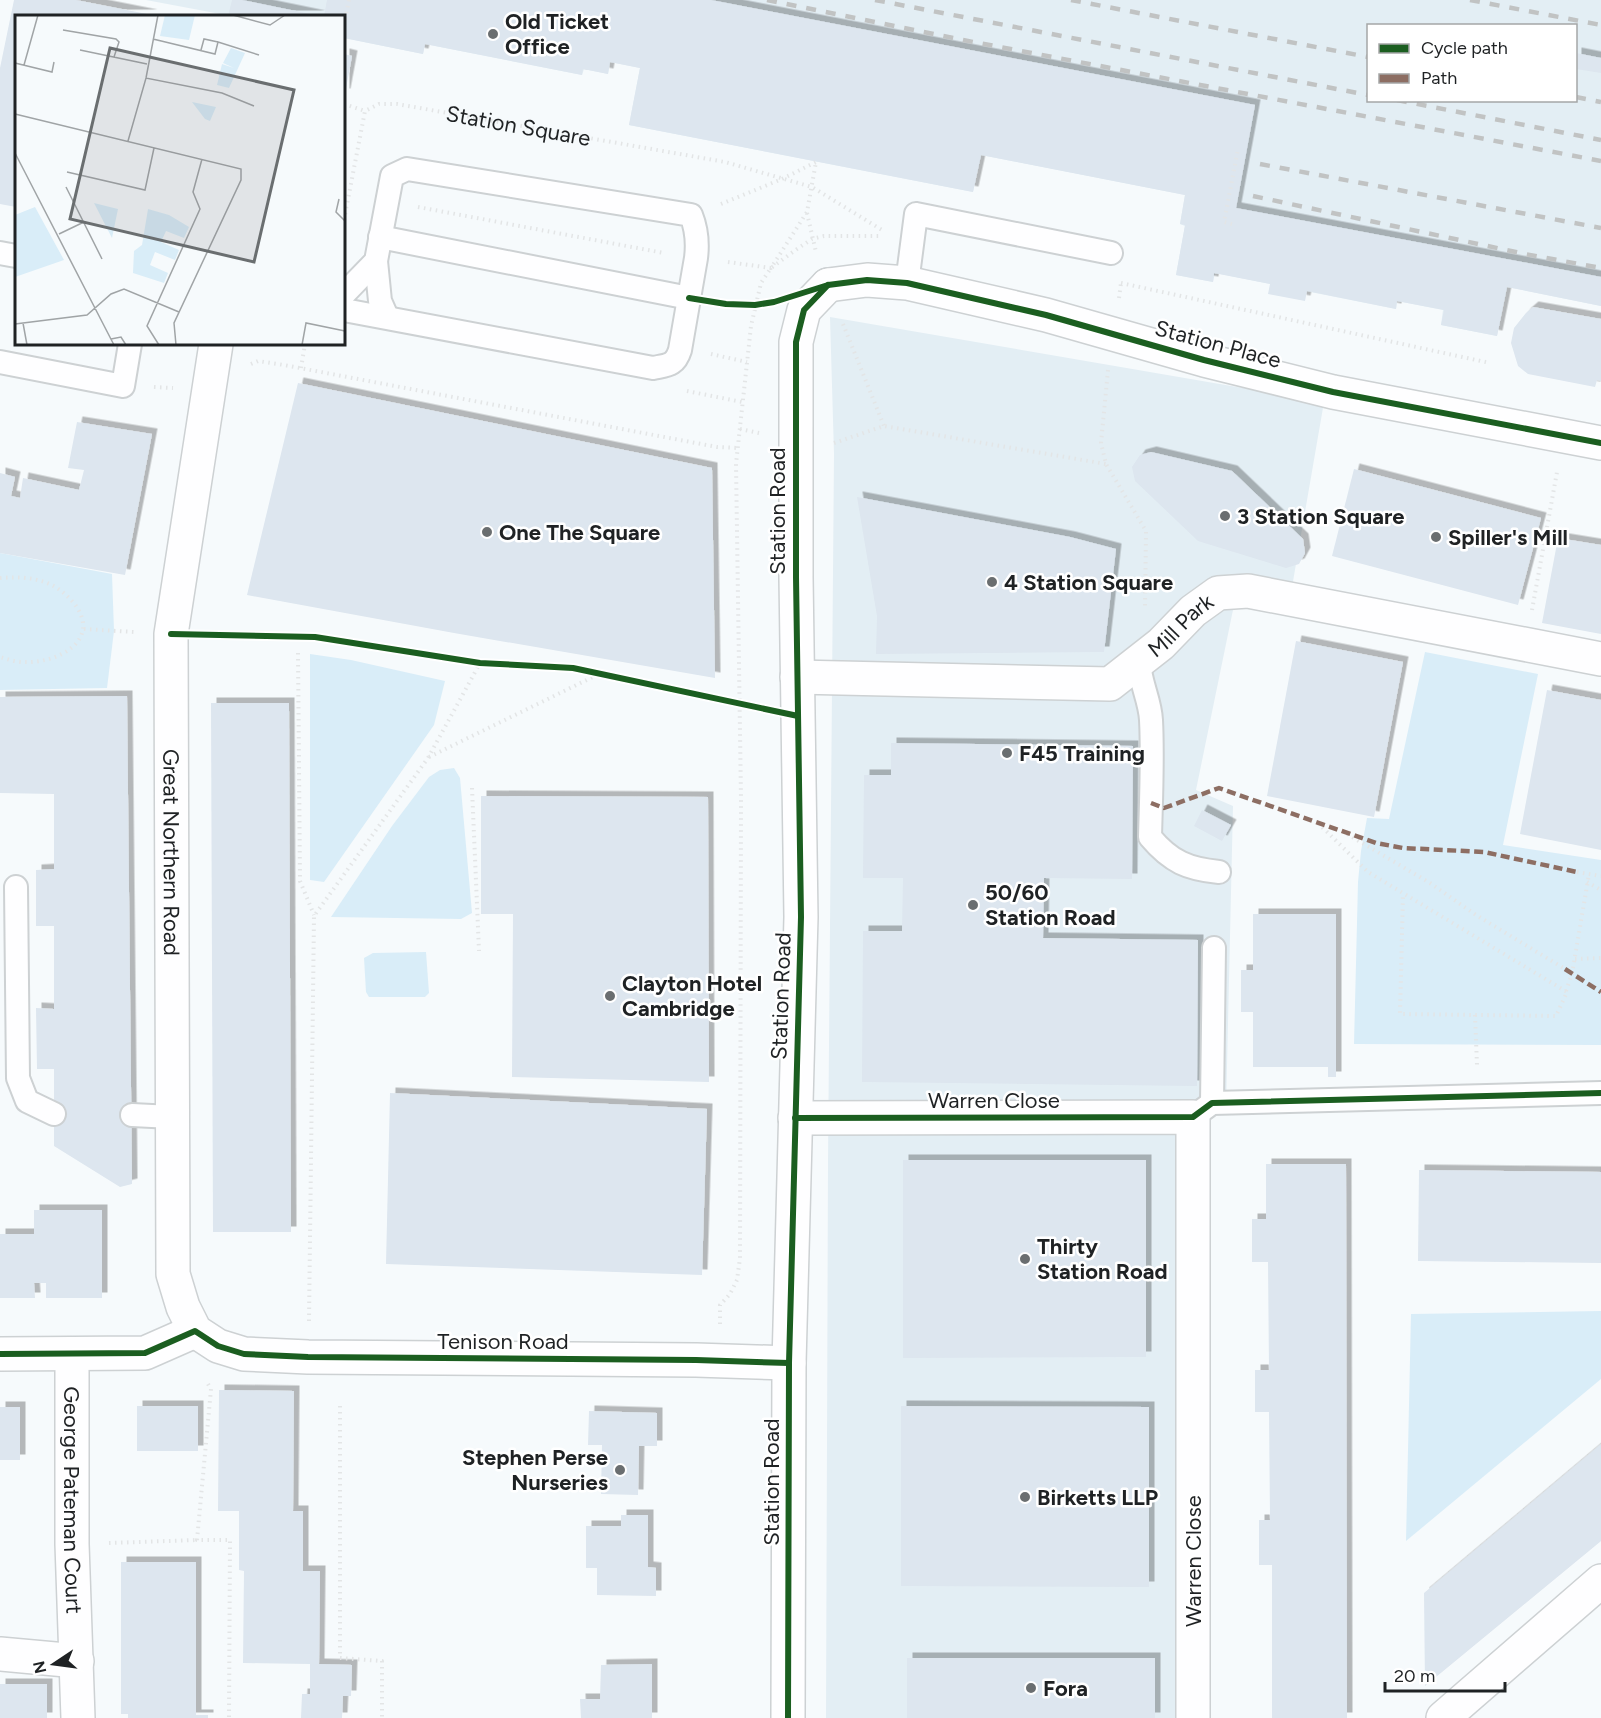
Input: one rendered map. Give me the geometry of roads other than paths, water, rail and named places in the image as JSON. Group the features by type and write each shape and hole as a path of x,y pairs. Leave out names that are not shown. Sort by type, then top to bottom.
{"street":[{"name":"Station Place","path":"828,285 867,279 907,283 1046,315 1333,392 1601,443"},
{"name":"Station Road","path":"788,1718 789,1363 801,917 797,676 796,342 804,310 828,285"},
{"name":"Great Northern Road","path":"196,1339 173,1274 171,634 216,345"},
{"name":"Mill Park","path":"797,676 1110,684 1161,644 1193,611 1218,593 1248,591 1601,659"},
{"name":"Warren Close","path":"795,1119 1202,1110 1193,1718"},
{"path":"0,1354 145,1353 196,1339"},
{"name":"Tenison Road","path":"196,1339 244,1354 308,1357 789,1363"},
{"name":"George Pateman Court","path":"72,1354 72,1544 78,1718"},
{"path":"1443,1718 1599,1586"},
{"path":"0,1654 77,1661"}],"lane":[{"path":"345,310 653,368 669,364 677,359 698,245 697,228 691,215 407,169 392,176 376,261 380,301 387,317"},
{"path":"907,283 902,238 916,214 1112,253"},
{"path":"380,237 689,298"},
{"path":"0,253 15,256"},
{"path":"345,293 376,261"},
{"path":"0,362 123,386 130,345"},
{"path":"1139,660 1139,676 1149,705 1151,719 1150,837 1163,852 1179,862 1199,870 1220,872"},
{"path":"16,887 18,1078 27,1101 54,1114"},
{"path":"1214,948 1202,1110 1601,1093"},
{"path":"132,1115 172,1117"}],"railway":[{"path":"767,0 963,40 1601,161"},
{"path":"875,0 1367,95"},
{"path":"1071,0 1367,57"},
{"path":"1470,0 1601,25"},
{"path":"1577,97 1601,102"},
{"path":"1407,102 1601,140"},
{"path":"1260,164 1601,228"},
{"path":"1253,196 1601,268"}],"place":[{"name":"Old Ticket Office","path":"493,34"},
{"name":"3 Station Square","path":"1225,516"},
{"name":"One The Square","path":"487,532"},
{"name":"Spiller's Mill","path":"1436,537"},
{"name":"4 Station Square","path":"992,582"},
{"name":"F45 Training","path":"1007,753"},
{"name":"50/60 Station Road","path":"973,905"},
{"name":"Clayton Hotel Cambridge","path":"610,996"},
{"name":"Thirty Station Road","path":"1025,1259"},
{"name":"Stephen Perse Nurseries","path":"620,1470"},
{"name":"Birketts LLP","path":"1025,1497"},
{"name":"Fora","path":"1031,1688"}]}
